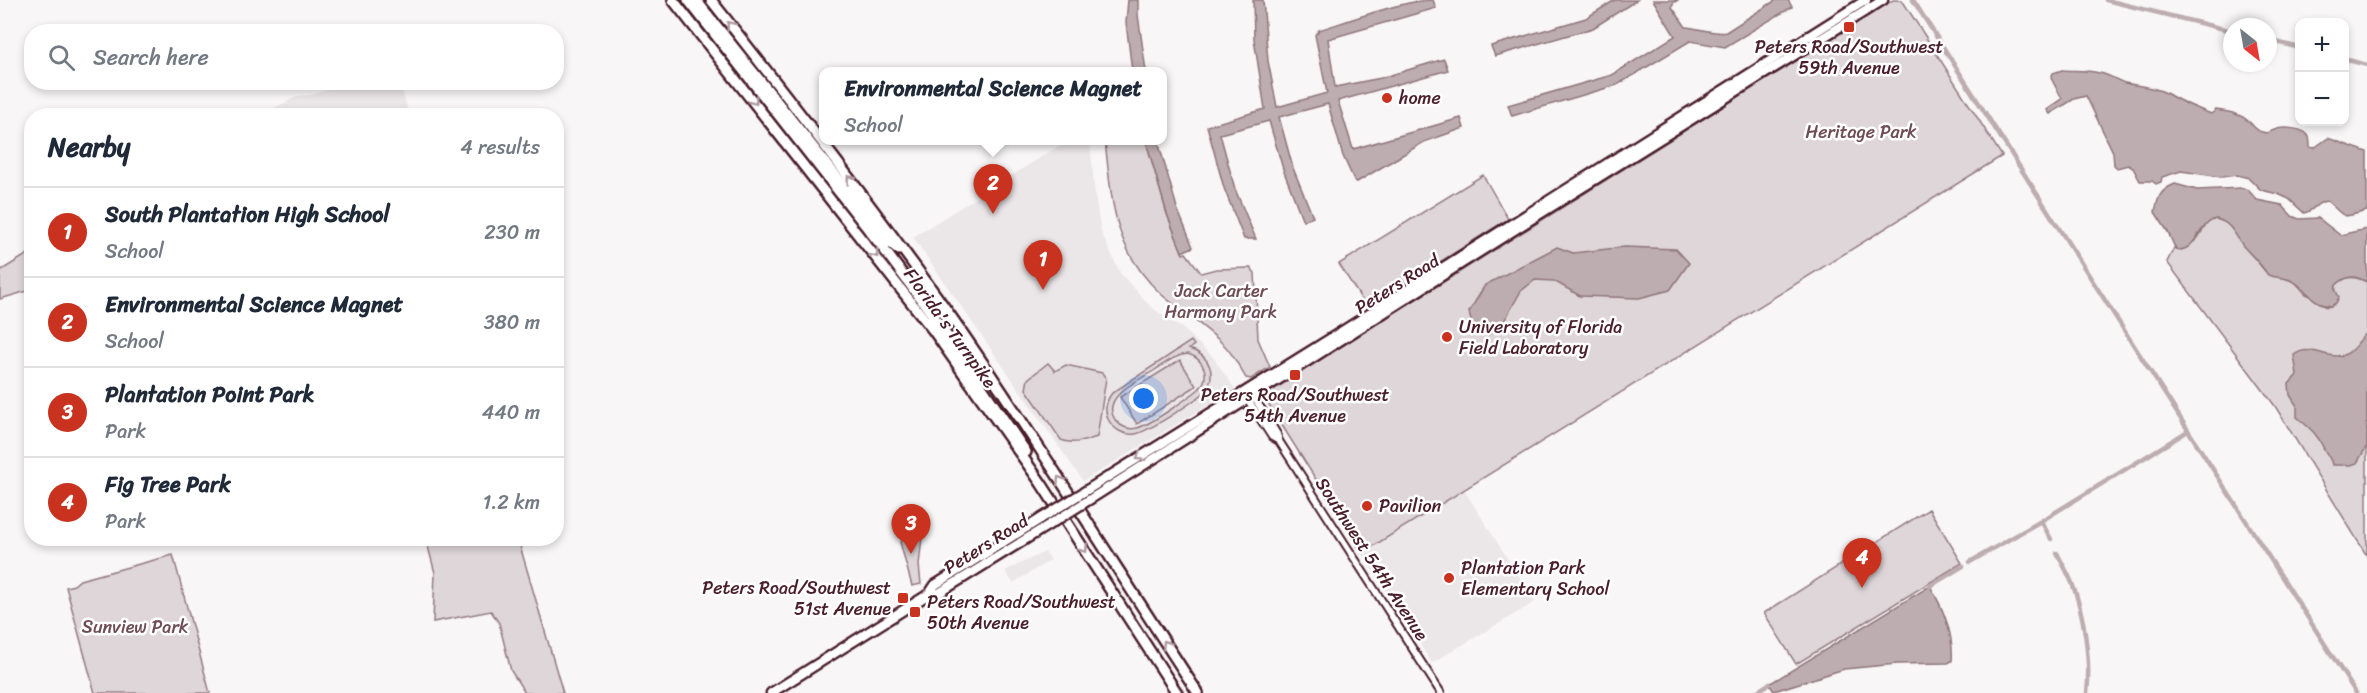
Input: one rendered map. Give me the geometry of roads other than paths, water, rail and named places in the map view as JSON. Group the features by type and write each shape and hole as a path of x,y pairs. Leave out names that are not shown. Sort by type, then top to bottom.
{"highway":[{"name":"Florida's Turnpike","path":"673,0 933,330 1041,483 1177,693"},
{"path":"688,0 866,226 932,314 1022,445 1041,483"},
{"path":"696,0 888,241 910,259"},
{"name":"Florida's Turnpike","path":"711,0 819,137"},
{"name":"Florida's Turnpike","path":"826,145 910,259 1012,407 1197,693"}],"main road":[{"name":"Peters Road","path":"771,693 928,594 939,593 1044,522 1336,335 1866,0"},
{"name":"Peters Road","path":"1248,393 1883,0"}],"street":[{"name":"Southwest 54th Avenue","path":"1248,393 1272,437 1279,441 1441,693"}],"waterway":[{"path":"1913,0 2356,693"},
{"path":"2106,0 2223,29"},
{"path":"2277,42 2295,47"},
{"path":"2349,60 2367,65"},
{"path":"1970,562 2188,431"},
{"path":"2041,521 2051,539"},
{"path":"2057,553 2072,583 2083,623 2088,667 2087,693"},
{"path":"1930,586 1963,566"},
{"path":"1755,693 1769,684"}],"place":[{"name":"Peters Road/Southwest 59th Avenue","path":"1849,27"},
{"name":"home","path":"1387,98"},
{"name":"Environmental Science Magnet","path":"993,214"},
{"name":"South Plantation High School","path":"1043,290"},
{"name":"University of Florida Field Laboratory","path":"1447,337"},
{"name":"Peters Road/Southwest 54th Avenue","path":"1295,375"},
{"name":"Pavilion","path":"1367,506"},
{"name":"Plantation Point Park","path":"911,554"},
{"name":"Plantation Park Elementary School","path":"1449,578"},
{"name":"Fig Tree Park","path":"1862,588"},
{"name":"Peters Road/Southwest 51st Avenue","path":"903,598"},
{"name":"Peters Road/Southwest 50th Avenue","path":"915,612"}],"park label":[{"name":"Heritage Park","path":"1861,132"},
{"name":"Jack Carter Harmony Park","path":"1221,301"},
{"name":"Sunview Park","path":"135,627"}]}
